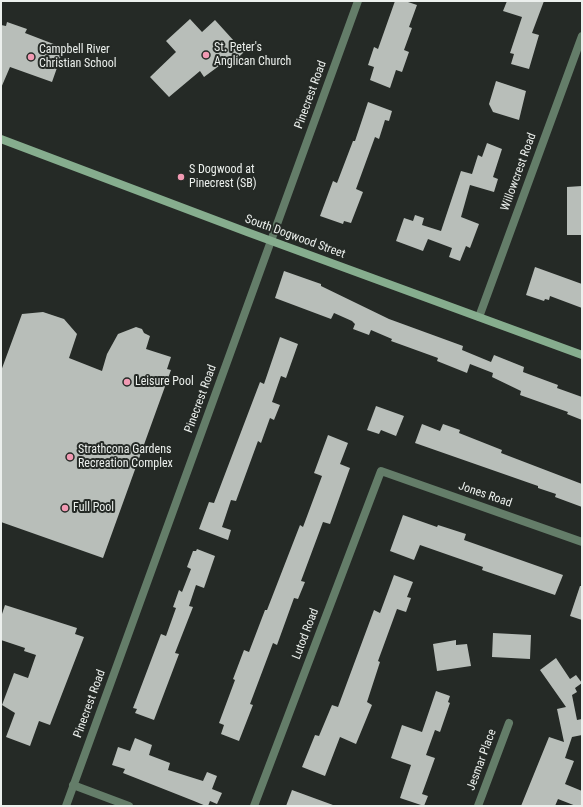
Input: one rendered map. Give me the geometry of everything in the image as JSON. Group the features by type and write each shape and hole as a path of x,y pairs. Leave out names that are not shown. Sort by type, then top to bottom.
{"main road":[{"name":"South Dogwood Street","path":"1,139 271,241 582,354"}],"street":[{"name":"Pinecrest Road","path":"66,806 358,1"},
{"name":"Willowcrest Road","path":"479,317 582,36"},
{"name":"Jones Road","path":"381,471 582,542"},
{"name":"Lutod Road","path":"254,806 381,471"},
{"name":"Jesmar Place","path":"478,806 509,723"},
{"path":"73,785 129,806"}],"building":[{"path":"395,1 405,1 417,5 409,27 412,28 404,50 409,52 402,72 396,70 390,88 370,80 374,67 368,65 374,47 378,49"},
{"path":"507,1 544,1 532,33 539,35 529,69 511,64 514,54 510,53 522,17 503,11"},
{"name":"St. Peter's Anglican Church","path":"190,19 202,32 215,20 244,52 227,68 223,63 204,77 200,71 169,97 150,77 176,52 166,41"},
{"name":"Campbell River Christian School","path":"7,22 27,29 25,33 64,48 52,82 10,67 1,88 1,25 6,26"},
{"path":"496,81 526,91 519,120 493,112 489,104"},
{"path":"368,102 392,111 389,121 385,120 379,139 375,137 356,189 363,192 351,223 344,221 343,224 320,216 333,181 337,183 353,141 355,141"},
{"path":"487,143 502,149 493,177 498,179 494,192 470,185 461,217 479,224 470,248 466,246 460,261 449,257 452,248 428,239 423,251 396,241 404,218 413,221 415,215 424,218 422,225 441,231 461,171 472,174 478,155 482,157"},
{"path":"582,186 582,235 567,235 567,187"},
{"path":"535,267 582,284 582,308 550,296 549,300 545,299 544,301 526,295"},
{"path":"284,271 321,284 321,286 389,319 463,346 462,350 491,362 494,355 524,367 523,372 558,385 557,388 582,397 582,420 567,414 568,412 520,395 521,391 492,377 493,373 470,364 467,373 437,361 438,358 391,341 392,339 371,330 369,335 353,329 355,324 352,321 334,313 331,319 275,298"},
{"name":"Strathcona Gardens Recreation Complex","path":"43,312 64,319 77,334 69,358 102,371 107,354 118,334 136,327 142,329 144,333 150,336 146,349 171,357 167,369 171,370 103,558 1,522 1,371 22,314"},
{"path":"280,337 298,344 286,378 281,376 272,402 280,405 274,420 270,418 261,443 258,441 236,501 231,500 222,527 231,530 228,540 199,529 209,502 214,503 260,382 264,384"},
{"path":"376,406 404,416 396,436 381,430 379,434 367,430"},
{"path":"422,424 440,431 443,424 460,430 459,433 502,450 501,453 582,484 582,507 555,497 556,494 538,488 538,486 415,443"},
{"path":"328,435 348,443 340,464 350,468 330,524 323,522 301,581 305,582 298,599 294,598 277,645 273,643 250,704 253,705 239,741 221,734 224,725 219,723 235,680 233,679 244,650 249,652 300,525 303,527 322,476 314,473"},
{"path":"403,515 437,527 438,525 466,534 464,540 563,575 555,595 482,570 483,567 420,545 414,560 390,551"},
{"path":"197,549 215,556 204,588 196,585 189,606 193,607 175,653 179,654 154,720 135,713 137,709 133,708 161,634 166,636 176,608 173,607 179,590 182,592 191,569 187,567 193,551 196,551"},
{"path":"394,575 413,582 407,597 411,598 406,612 397,609 378,661 380,662 367,702 372,705 356,744 340,737 325,776 302,767 315,735 319,736 332,705 338,707 374,610 380,613"},
{"path":"580,586 582,586 582,620 570,616"},
{"path":"5,605 77,628 75,634 84,637 50,725 39,721 30,746 6,737 15,713 2,705 14,673 28,678 36,655 24,651 25,648 1,640 1,617"},
{"path":"493,633 531,635 530,659 492,657"},
{"path":"456,640 456,645 467,644 471,666 437,671 433,644"},
{"path":"556,658 570,679 576,675 582,683 575,688 577,692 572,695 577,720 582,719 582,735 572,737 565,758 574,761 565,784 582,791 582,806 576,806 558,799 555,806 521,806 549,737 564,742 557,709 566,707 540,670"},
{"path":"436,691 450,696 448,702 450,703 440,732 435,730 426,755 435,758 422,794 428,796 424,806 400,798 411,765 391,758 402,725 422,732"},
{"path":"135,738 152,745 149,755 170,763 168,770 203,781 207,772 217,776 212,789 222,793 217,804 210,801 208,806 206,806 123,773 125,769 112,765 118,747 130,751"},
{"path":"292,790 333,805 333,806 286,806"}],"place":[{"name":"St. Peter's Anglican Church","path":"206,55"},
{"name":"Campbell River Christian School","path":"31,57"},
{"name":"S Dogwood at Pinecrest (SB)","path":"181,177"},
{"name":"Leisure Pool","path":"127,382"},
{"name":"Strathcona Gardens Recreation Complex","path":"70,457"},
{"name":"Full Pool","path":"65,508"}]}
